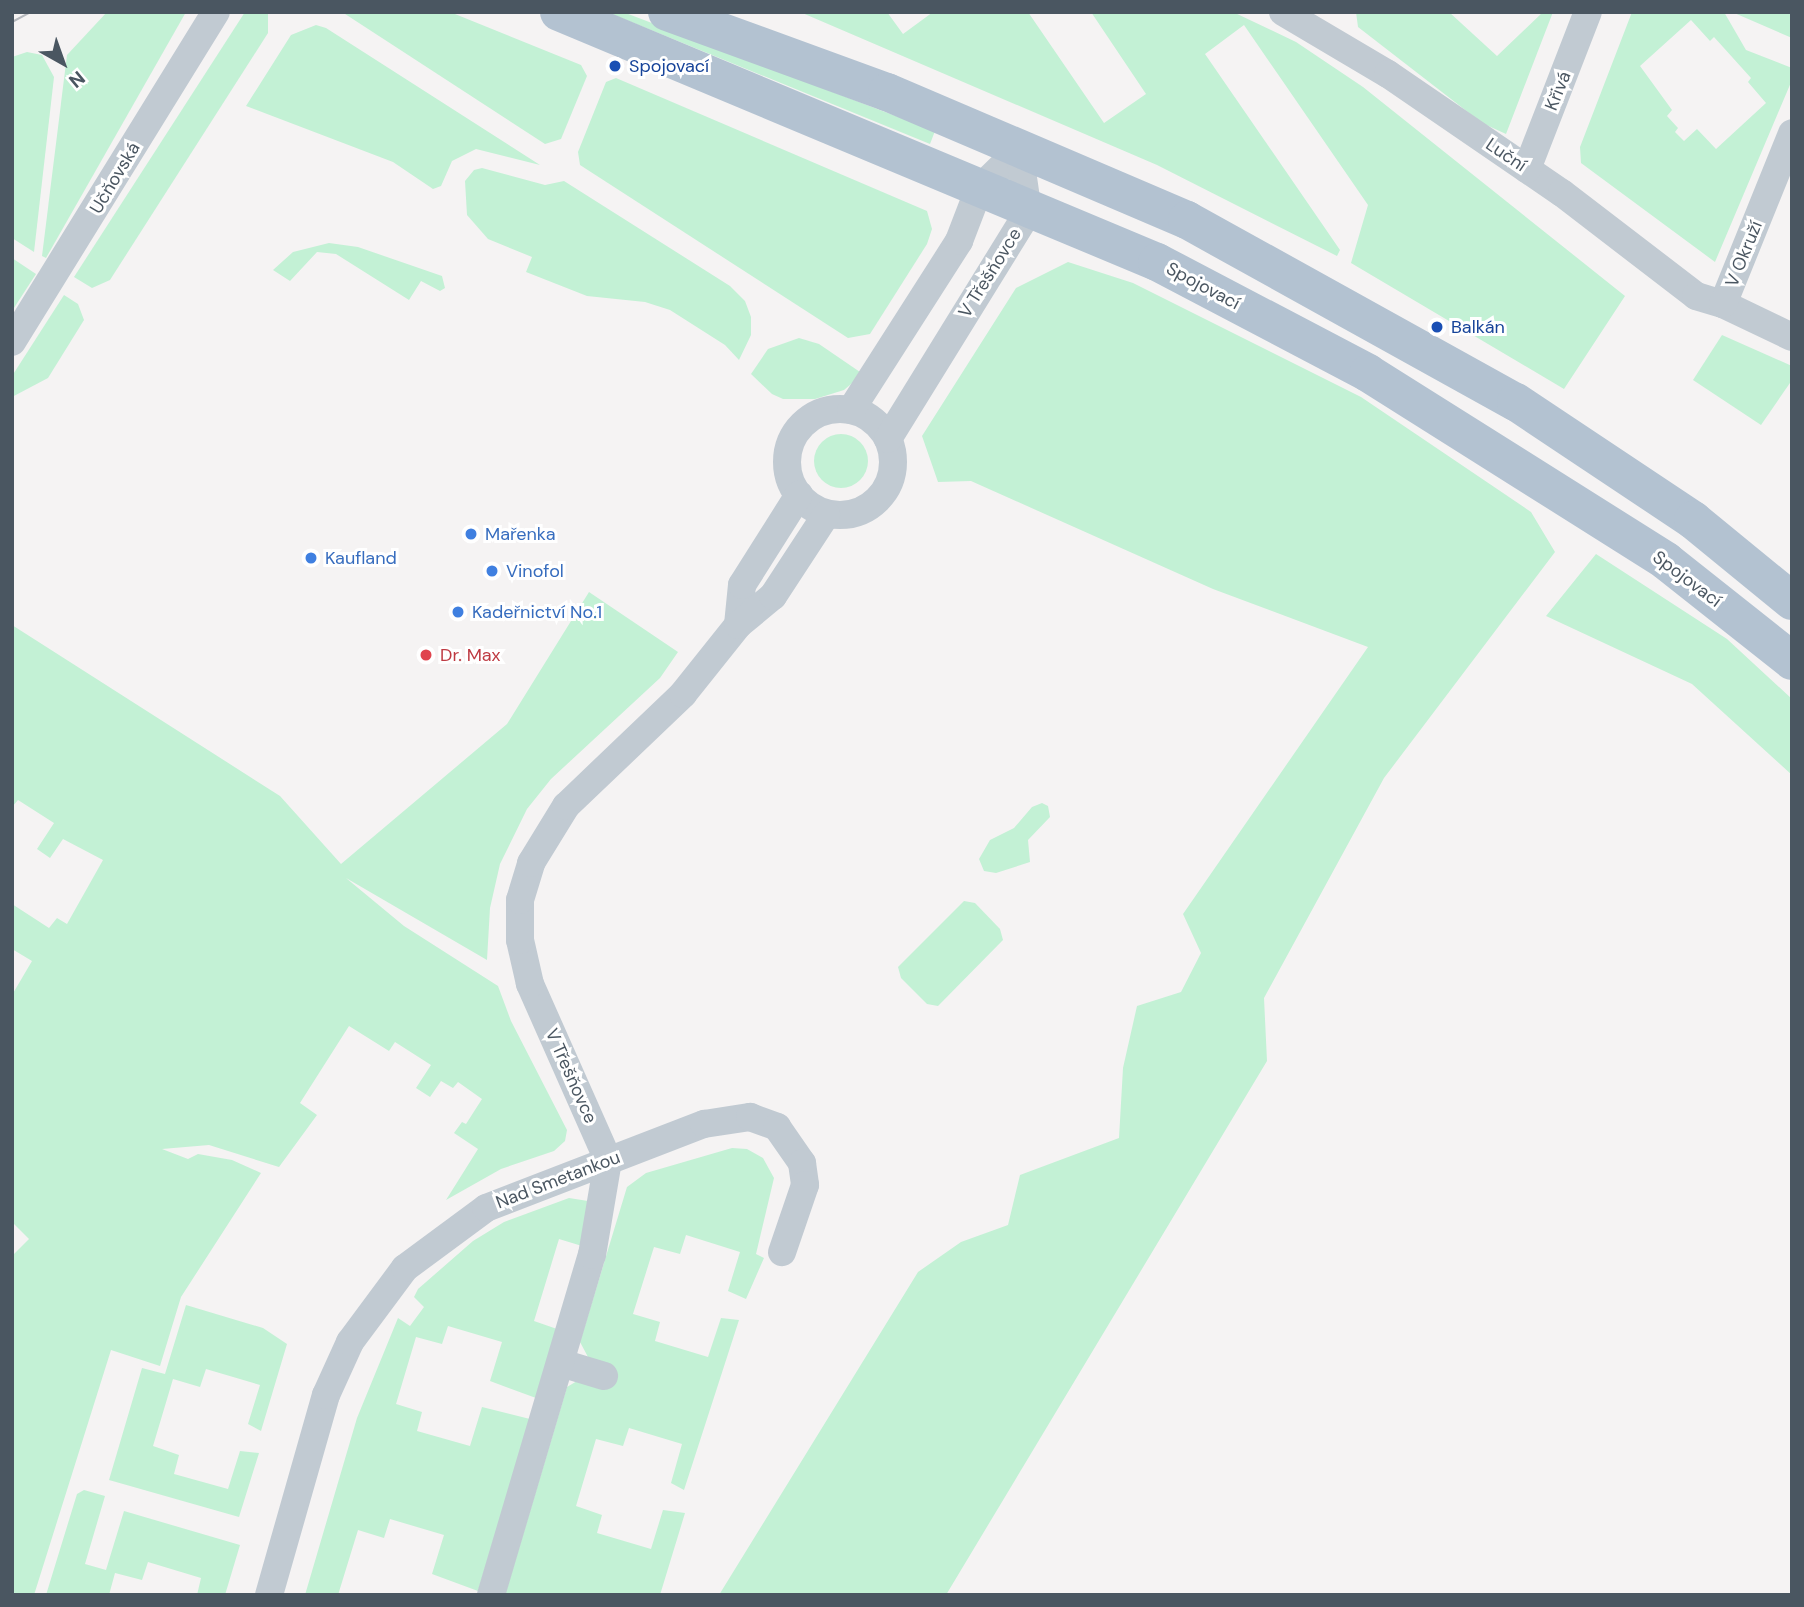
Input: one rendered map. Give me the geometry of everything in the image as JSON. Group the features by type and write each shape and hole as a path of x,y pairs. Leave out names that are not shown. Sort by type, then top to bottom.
{"main road":[{"name":"Spojovací","path":"559,12 979,188 1028,212 1157,262 1391,386 1667,561 1792,661"},
{"path":"667,12 887,92 1187,220 1516,402 1693,520 1792,601"}],"street":[{"name":"Učňovská","path":"12,342 216,12"},
{"name":"Luční","path":"1283,12 1388,74 1527,169 1696,296 1723,304"},
{"name":"Křivá","path":"1527,169 1588,12"},
{"name":"V Okruží","path":"1792,133 1723,304 1792,337"},
{"path":"851,410 959,241 979,188 1019,150"},
{"name":"V Třešňovce","path":"888,439 1028,212 1019,150"},
{"path":"828,410 851,410 873,420 888,439 894,465 886,491 868,508 846,516 826,515 799,495 786,467 794,436 808,420 828,410"},
{"path":"738,625 742,585 799,495"},
{"name":"V Třešňovce","path":"608,1160 530,984 520,940 520,900 531,863 566,806 683,694 738,625 773,596 826,515"},
{"name":"Nad Smetankou","path":"269,1595 326,1395 350,1342 405,1268 486,1208 704,1125 750,1117 777,1127 802,1163 805,1185 782,1252"},
{"path":"491,1595 592,1255 608,1160"},
{"path":"561,1363 604,1376"}],"green space":[{"path":"107,12 186,12 46,258 42,256 67,55"},
{"path":"245,12 268,12 268,33 110,280 92,288 74,277"},
{"path":"342,12 450,12 581,65 587,76 561,139 545,144"},
{"path":"607,12 623,12 935,131 930,144"},
{"path":"800,12 887,12 903,34 933,12 1028,12 1104,123 1146,94 1091,12 1233,12 1296,42 1363,87 1625,296 1564,389 1351,263 1368,205 1244,25 1205,54 1340,250 1337,256 1157,165"},
{"path":"1356,12 1449,12 1497,56 1543,12 1553,12 1506,134 1482,123 1358,27"},
{"path":"1632,12 1724,12 1746,50 1792,68 1792,80 1715,262 1581,163 1580,147","holes":["1691,20 1710,41 1714,37 1751,78 1748,82 1766,103 1716,149 1697,129 1684,141 1675,132 1678,128 1667,116 1672,110 1640,66"]},
{"path":"1732,12 1792,12 1792,38"},
{"path":"316,25 326,28 540,165 476,149 452,161 441,186 433,189 393,162 246,106 291,35"},
{"path":"27,52 42,55 54,77 34,252 12,238 12,57"},
{"path":"616,78 927,211 932,229 927,244 870,334 848,338 580,165 578,152 606,82"},
{"path":"482,168 545,185 564,181 730,286 745,301 751,317 751,335 739,360 725,345 670,310 645,302 587,296 526,272 532,257 488,239 467,215 465,181 474,170"},
{"path":"329,243 358,247 442,276 445,288 440,291 421,281 409,300 336,254 317,252 290,281 273,270 293,252"},
{"path":"12,258 36,274 12,311"},
{"path":"1068,262 1133,283 1361,397 1531,512 1555,552 1384,778 1264,998 1267,1061 946,1595 719,1595 918,1272 961,1242 1008,1225 1020,1175 1119,1138 1123,1068 1137,1006 1181,992 1201,953 1183,914 1368,647 1213,589 971,481 938,482 922,436 1016,288"},
{"path":"64,295 78,304 84,320 48,378 12,397 12,376"},
{"path":"1722,335 1792,366 1792,380 1761,425 1693,380"},
{"path":"799,338 819,344 860,372 857,379 844,390 815,399 783,399 772,394 751,374 768,349"},
{"path":"841,434 860,442 868,461 860,480 841,488 822,480 814,461 822,442"},
{"path":"1596,554 1727,639 1792,699 1792,775 1692,684 1546,616"},
{"path":"589,592 678,652 660,678 551,779 527,809 500,864 490,908 487,960 346,878 404,926 498,986 511,1021 567,1130 565,1141 554,1151 501,1169 446,1200 478,1149 454,1133 462,1122 466,1124 482,1099 458,1082 453,1088 441,1081 430,1097 416,1088 431,1065 395,1042 389,1051 349,1026 300,1103 317,1115 279,1167 209,1145 162,1149 188,1159 198,1154 232,1160 261,1173 181,1297 160,1366 111,1350 34,1595 12,1595 12,1256 29,1239 12,1222 12,995 32,961 12,949 12,904 49,928 57,918 67,924 103,860 63,839 50,858 37,849 54,823 18,800 12,807 12,625 280,796 341,864 507,724"},
{"path":"1042,803 1048,806 1050,817 1028,840 1030,862 996,873 984,871 979,859 990,840 1014,828 1032,807"},
{"path":"964,901 975,903 1000,929 1003,940 938,1006 927,1004 901,978 898,967"},
{"path":"732,1148 747,1149 763,1158 774,1178 756,1254 764,1258 746,1299 728,1291 740,1252 686,1235 680,1254 654,1247 633,1314 660,1322 655,1341 708,1357 721,1318 739,1320 684,1490 671,1483 682,1444 629,1428 623,1446 596,1439 576,1506 602,1515 597,1533 651,1549 663,1510 685,1513 660,1595 505,1595 567,1387 577,1381 588,1357 580,1342 627,1187 646,1173"},
{"path":"569,1198 588,1201 582,1246 559,1239 534,1321 557,1329 536,1398 490,1381 502,1342 448,1326 442,1344 416,1337 396,1404 422,1412 417,1431 470,1446 482,1407 530,1419 478,1591 432,1574 444,1535 390,1519 384,1538 358,1530 338,1595 305,1595 357,1418 398,1318 410,1326 424,1307 414,1297 418,1289 473,1241 504,1222"},
{"path":"186,1305 263,1328 287,1344 261,1431 248,1424 260,1385 206,1369 200,1387 173,1379 153,1446 179,1455 174,1474 228,1489 240,1451 259,1453 239,1517 109,1480 142,1368 165,1374"},
{"path":"84,1490 105,1496 85,1564 106,1570 124,1511 240,1545 225,1595 197,1595 201,1578 148,1562 142,1580 115,1573 109,1595 46,1595 77,1494"}],"tram line":[{"path":"12,22 31,12"}],"place":[{"name":"Spojovací","path":"615,66"},
{"name":"Balkán","path":"1437,327"},
{"name":"Mařenka","path":"471,534"},
{"name":"Kaufland","path":"311,558"},
{"name":"Vinofol","path":"492,571"},
{"name":"Kadeřnictví No.1","path":"458,612"},
{"name":"Dr. Max","path":"426,655"}]}
